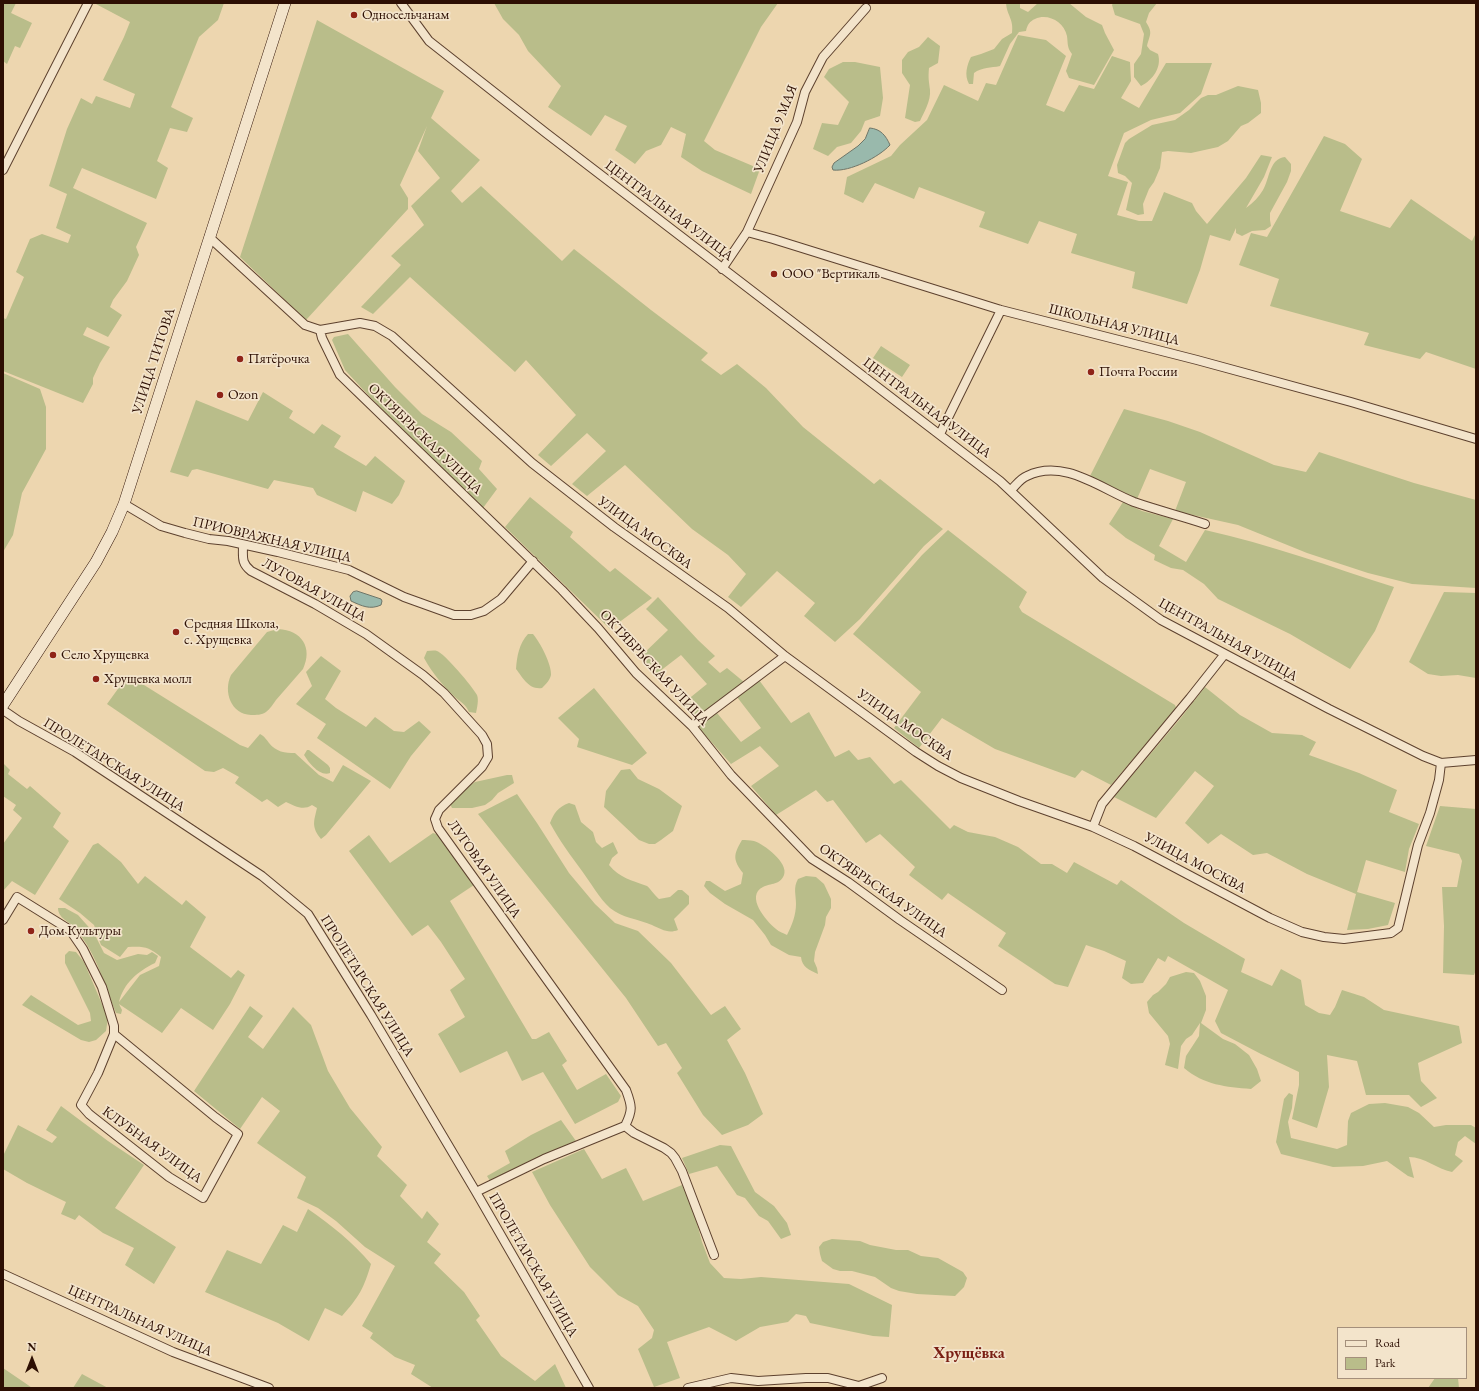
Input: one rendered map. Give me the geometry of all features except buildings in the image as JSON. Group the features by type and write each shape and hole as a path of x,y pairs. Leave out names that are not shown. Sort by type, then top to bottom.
{"main road":[{"name":"УЛИЦА ТИТОВА","path":"3,705 96,562 112,532 124,504 285,3"}],"street":[{"path":"3,170 88,3"},
{"name":"ЦЕНТРАЛЬНАЯ УЛИЦА","path":"401,3 429,41 722,269 940,434 1011,490 1103,578 1161,620 1224,655 1422,756 1441,763 1476,760"},
{"name":"УЛИЦА 9 МАЯ","path":"722,269 747,232 797,122 805,92 823,56 866,8"},
{"name":"ШКОЛЬНАЯ УЛИЦА","path":"747,232 1001,310 1197,360 1351,402 1476,439"},
{"path":"209,237 305,325 320,330"},
{"path":"940,434 1001,310"},
{"name":"УЛИЦА МОСКВА","path":"320,330 360,323 375,326 392,336 532,462 614,528 728,608 785,656 916,752 938,766 961,778 1019,801 1093,827 1134,846 1270,918 1302,932 1324,937 1344,939 1377,936 1391,933 1398,928 1418,845 1430,813 1439,780 1441,763"},
{"name":"ОКТЯБРЬСКАЯ УЛИЦА","path":"320,330 322,338 340,376 533,561 598,628 636,673 692,726 731,774 812,859 848,882 900,920 1002,990"},
{"path":"1011,490 1026,476 1042,471 1058,470 1075,475 1134,502 1205,524"},
{"name":"ПРИОВРАЖНАЯ УЛИЦА","path":"124,504 161,526 209,539 228,541 278,552 349,570 404,597 454,615 471,615 484,611 501,599 533,561"},
{"name":"ЛУГОВАЯ УЛИЦА","path":"243,545 243,561 245,566 251,571 316,604 366,634 423,675 444,693 482,735 487,744 488,757 482,767 438,810 435,819 436,823 474,879 626,1090 632,1104 630,1115 625,1126"},
{"path":"1093,827 1102,804 1224,655"},
{"path":"692,726 785,656"},
{"name":"ПРОЛЕТАРСКАЯ УЛИЦА","path":"3,710 19,721 75,752 262,876 308,914 371,1014 589,1388"},
{"path":"3,920 6,910 17,897 70,930 83,948 102,987 114,1026 114,1034"},
{"name":"КЛУБНАЯ УЛИЦА","path":"114,1034 238,1134 203,1198 169,1177 88,1114 81,1105 98,1073 114,1034"},
{"path":"476,1192 544,1159 625,1126 634,1133 671,1153 682,1171 714,1255"},
{"name":"ЦЕНТРАЛЬНАЯ УЛИЦА","path":"3,1274 173,1352 269,1388"},
{"path":"688,1388 731,1378 758,1381 828,1378 859,1386 882,1378"}],"green space":[{"path":"3,3 16,3 11,13 32,23 20,48 15,46 7,64 3,61"},
{"path":"94,3 224,3 218,20 199,37 171,107 193,118 187,132 170,128 157,161 168,168 156,199 82,168 73,188 147,223 136,247 139,255 127,281 113,300 110,307 122,315 108,337 87,327 83,335 110,347 100,363 93,378 93,384 83,403 3,371 3,318 6,319 24,277 16,272 30,239 42,234 68,243 71,235 56,228 67,194 49,186 67,129 81,98 92,104 96,96 130,108 135,94 103,80 130,22"},
{"path":"494,3 778,3 761,27 704,141 715,150 760,169 751,194 702,171 681,157 686,134 671,127 661,145 646,151 635,164 615,150 627,126 605,115 591,136 548,107 561,86 528,51 519,35 503,19"},
{"path":"1006,3 1020,3 1020,8 1028,12 1038,3 1069,3 1086,17 1102,25 1114,50 1094,85 1069,78 1066,71 1072,54 1068,48 1067,36 1063,27 1059,23 1045,17 1040,17 1033,20 1028,25 1026,31 1019,32 1010,44 1000,66 977,71 974,73 973,84 969,84 967,81 967,70 971,57 994,49 1002,39 1012,33 1012,24"},
{"path":"1113,3 1157,3 1149,13 1146,22 1150,31 1147,46 1150,50 1158,54 1159,64 1153,77 1141,86 1134,77 1134,64 1141,54 1144,34 1140,24 1115,15 1112,5"},
{"path":"317,20 444,91 431,118 480,160 451,191 462,203 481,186 562,261 574,249 708,353 701,360 721,375 737,364 766,388 803,427 874,484 880,479 943,529 924,546 860,619 835,642 804,616 815,603 777,571 741,607 728,597 746,574 728,555 692,529 625,465 587,496 572,484 606,451 587,433 551,466 538,455 576,415 526,360 515,372 410,277 373,314 361,307 401,265 391,256 424,225 411,206 440,178 418,151 427,126 400,185 408,198 408,209 306,320 240,257"},
{"path":"1018,35 1046,40 1066,56 1046,105 1064,112 1079,85 1094,89 1112,56 1130,62 1131,81 1121,98 1139,108 1166,63 1212,63 1201,94 1180,113 1151,120 1124,133 1108,176 1128,182 1117,215 1139,221 1152,221 1164,192 1192,203 1196,211 1207,224 1246,178 1261,155 1272,157 1264,177 1246,208 1256,200 1261,193 1276,161 1285,157 1291,164 1291,171 1287,182 1270,213 1271,226 1265,230 1252,231 1242,236 1236,233 1236,228 1230,241 1210,235 1200,270 1187,304 1132,288 1135,272 1071,253 1077,234 1039,221 1028,244 979,227 985,212 919,187 914,199 875,183 863,203 844,194 847,177 891,156 900,145 927,120 944,85 978,101 986,83 996,85"},
{"path":"928,37 940,46 938,63 929,68 930,94 927,106 920,121 915,122 905,118 910,85 902,73 902,60 908,52 919,47"},
{"path":"843,62 855,62 880,67 883,98 880,116 865,121 861,131 851,143 837,147 828,156 813,149 822,123 838,125 849,102 824,77 829,69"},
{"path":"1238,86 1258,90 1261,103 1261,113 1248,123 1241,126 1228,141 1218,147 1191,153 1168,151 1162,152 1160,168 1143,204 1144,214 1138,215 1126,210 1132,183 1125,176 1118,173 1117,165 1125,143 1152,125 1175,120 1189,110 1201,98 1208,95 1216,95"},
{"path":"1324,136 1345,144 1362,159 1340,211 1390,228 1411,199 1472,241 1476,233 1476,369 1426,352 1420,359 1364,345 1369,333 1270,306 1279,279 1239,265 1251,233 1267,237"},
{"path":"348,334 395,387 422,414 451,432 482,461 479,469 497,489 483,508 370,397 345,370 332,340 334,337"},
{"path":"881,346 910,365 902,377 873,358"},
{"path":"3,373 40,389 46,407 46,449 22,493 13,535 3,552"},
{"path":"263,392 293,411 289,418 314,434 322,424 341,436 334,447 366,466 375,456 405,481 399,495 392,504 363,491 356,512 317,495 313,488 274,480 268,489 197,469 192,470 188,477 170,472 196,400 248,421"},
{"path":"1124,409 1168,421 1200,432 1274,465 1306,472 1319,452 1414,483 1476,500 1476,588 1412,584 1368,573 1307,553 1238,525 1175,511 1186,482 1150,469 1137,499 1090,476"},
{"path":"530,497 573,532 570,537 610,572 615,568 652,598 610,629 505,527"},
{"path":"1123,502 1142,511 1173,519 1159,546 1186,562 1205,530 1276,549 1394,587 1375,631 1350,669 1290,634 1218,599 1204,584 1183,570 1171,568 1154,560 1155,555 1126,538 1109,524"},
{"path":"948,530 1027,592 1019,607 1022,612 1175,705 1176,708 1111,785 1082,770 1075,778 995,749 942,718 919,748 894,728 921,692 853,634 922,555"},
{"path":"1444,592 1476,593 1476,678 1458,675 1441,676 1428,674 1409,662"},
{"path":"658,597 715,656 708,662 720,673 727,668 744,682 695,718 681,705 707,684 681,655 655,675 640,657 668,630 646,609"},
{"path":"278,629 293,633 303,642 306,647 307,654 303,669 266,712 257,715 244,714 238,711 230,701 228,688 231,675 267,632"},
{"path":"528,634 533,634 536,638 550,666 551,675 548,682 542,688 533,687 530,685 516,669 519,650 522,642"},
{"path":"427,651 436,651 441,653 470,685 478,697 476,713 469,712 465,706 438,680 424,658"},
{"path":"321,656 341,671 325,699 336,708 366,727 375,717 394,731 404,732 419,721 431,732 411,756 390,789 317,738 326,724 296,704 312,686 306,672"},
{"path":"128,675 240,745 248,748 260,734 278,750 295,753 319,775 333,782 343,765 371,781 321,839 314,824 317,808 312,805 302,808 286,802 278,807 267,799 262,802 235,783 239,777 223,768 214,772 205,771 107,704"},
{"path":"759,680 791,723 809,712 835,757 849,750 858,760 870,757 894,784 901,780 950,829 954,825 968,832 995,837 1018,847 1041,864 1052,864 1067,873 1074,862 1117,885 1121,880 1184,923 1245,959 1241,972 1272,986 1281,969 1301,980 1305,1005 1319,1013 1330,1015 1342,990 1364,997 1384,1010 1459,1026 1462,1043 1418,1063 1421,1081 1437,1098 1421,1107 1409,1095 1366,1095 1357,1061 1327,1055 1329,1087 1317,1128 1292,1119 1299,1085 1299,1072 1221,1033 1215,1021 1228,990 1168,956 1165,962 1158,958 1143,983 1131,984 1122,978 1126,961 1086,945 1068,987 1055,984 998,946 1006,933 948,893 942,900 909,875 915,867 880,834 866,843 833,800 827,802 816,790 776,815 751,786 779,766 760,746 731,764 698,727 717,713 741,742 761,728 737,697"},
{"path":"1205,687 1240,715 1272,733 1302,735 1316,742 1309,755 1359,773 1397,790 1389,812 1419,824 1409,849 1405,872 1366,860 1357,892 1395,903 1388,925 1368,929 1347,930 1356,894 1307,874 1267,853 1253,855 1221,834 1208,844 1185,823 1214,786 1195,771 1156,818 1114,797"},
{"path":"594,688 647,753 632,765 577,747 579,739 558,718"},
{"path":"307,750 328,765 330,768 330,773 322,773 312,765 304,755"},
{"path":"3,763 10,770 8,774 27,789 30,786 61,813 53,827 69,841 35,895 12,881 3,891 3,844 22,818 13,810 16,805 3,796"},
{"path":"630,769 638,779 659,789 682,806 673,831 655,844 649,844 639,840 604,807 606,791 621,770"},
{"path":"512,775 514,783 498,793 485,805 472,808 452,808 450,804 467,787 475,782"},
{"path":"517,794 569,873 595,904 615,923 638,931 671,963 711,1015 725,1006 741,1029 727,1040 745,1073 763,1114 748,1125 722,1135 703,1115 677,1073 682,1068 666,1043 658,1046 626,998 478,814"},
{"path":"569,803 575,805 581,822 593,832 596,842 602,848 613,842 618,853 612,858 609,865 617,873 647,886 659,899 670,897 678,890 682,890 689,896 689,904 674,919 678,930 665,930 625,916 610,908 602,900 565,848 550,823 557,811 562,806"},
{"path":"1440,806 1476,809 1476,970 1474,975 1443,973 1444,926 1442,887 1457,887 1462,861 1459,854 1426,846"},
{"path":"433,833 439,835 474,885 450,901 532,1039 536,1039 549,1032 567,1061 562,1065 577,1090 606,1074 621,1096 618,1102 575,1124 543,1072 522,1081 507,1051 460,1073 438,1034 465,1017 450,990 465,979 428,925 412,936 349,851 369,835 390,863"},
{"path":"742,840 754,841 764,846 775,855 783,865 785,870 780,881 763,887 758,891 756,896 759,908 763,915 779,931 787,935 792,924 796,904 795,888 798,879 806,876 816,877 824,884 831,899 831,908 826,917 825,925 815,952 814,961 818,974 804,966 801,957 789,955 771,945 753,920 725,904 710,893 704,886 706,881 710,881 725,891 741,884 743,873 737,864 735,857"},
{"path":"98,843 121,862 138,884 145,876 182,905 186,900 206,917 190,947 231,978 238,970 245,975 230,1004 213,1030 181,1008 162,1033 119,1004 122,1010 121,1014 116,1013 92,954 76,928 64,920 58,911 58,908 65,908 78,915 94,933 104,953 117,960 138,954 147,955 152,952 158,956 155,963 137,974 132,979 124,989 119,1002 140,975 159,966 161,957 150,949 142,947 128,947 120,957 101,945 94,925 80,913 59,899 93,845"},
{"path":"69,951 76,952 84,962 108,1018 106,1031 96,1040 89,1042 81,1040 22,1005 31,995 78,1025 91,1021 90,1013 65,963 65,955"},
{"path":"1186,972 1194,973 1200,981 1206,996 1206,1010 1201,1023 1223,1039 1235,1044 1249,1055 1257,1069 1261,1081 1251,1089 1224,1086 1207,1082 1184,1068 1186,1056 1199,1036 1200,1023 1192,1035 1186,1039 1181,1046 1178,1069 1165,1065 1170,1044 1168,1036 1149,1013 1147,1002 1166,984 1170,977"},
{"path":"250,1006 263,1016 248,1037 263,1049 293,1007 311,1025 328,1071 350,1108 382,1147 377,1156 407,1185 400,1196 422,1219 427,1211 439,1224 427,1242 441,1254 434,1263 464,1292 480,1316 476,1320 501,1356 535,1381 555,1364 566,1388 433,1388 411,1374 415,1365 395,1357 370,1338 373,1333 362,1326 395,1266 365,1247 336,1221 318,1208 297,1198 306,1177 257,1143 280,1111 262,1097 240,1129 194,1091"},
{"path":"1289,1093 1293,1095 1292,1108 1288,1122 1291,1138 1337,1149 1347,1145 1348,1121 1351,1113 1369,1104 1385,1103 1408,1107 1419,1113 1434,1127 1446,1125 1471,1125 1476,1128 1476,1144 1465,1136 1458,1142 1455,1155 1463,1161 1452,1172 1426,1161 1409,1157 1414,1178 1408,1176 1387,1161 1363,1166 1333,1167 1281,1154 1276,1142 1284,1099"},
{"path":"61,1106 108,1141 144,1165 115,1208 176,1247 154,1284 125,1265 134,1248 103,1233 79,1215 75,1220 61,1214 66,1202 27,1183 3,1169 3,1156 18,1125 52,1143 57,1137 46,1130"},
{"path":"561,1120 576,1141 490,1181 487,1176 510,1163 505,1151 531,1135"},
{"path":"720,1145 731,1146 755,1192 774,1206 787,1223 791,1235 781,1239 768,1221 759,1216 745,1198 737,1195 717,1166 689,1174 682,1158"},
{"path":"584,1149 602,1179 626,1168 643,1201 682,1185 694,1212 702,1242 710,1263 724,1278 741,1279 761,1277 849,1284 892,1305 889,1337 873,1336 810,1323 806,1316 796,1314 788,1322 760,1327 736,1341 709,1327 667,1342 680,1378 654,1387 638,1349 652,1338 654,1330 638,1306 618,1295 590,1267 550,1205 532,1172"},
{"path":"308,1209 341,1234 357,1248 371,1264 360,1292 342,1316 325,1308 309,1341 278,1323 205,1292 227,1250 261,1264 283,1225 297,1232"},
{"path":"832,1239 860,1241 870,1245 896,1250 908,1250 921,1256 938,1258 963,1272 967,1278 964,1287 955,1296 917,1294 899,1291 891,1288 875,1277 852,1271 840,1271 833,1269 822,1261 819,1247 823,1242"},
{"path":"3,1368 28,1385 32,1388 3,1388"},
{"path":"82,1374 108,1388 73,1388"},
{"path":"1434,1379 1458,1379 1459,1388 1428,1388"}],"shaded area":[{"path":"870,128 883,134 890,145 872,159 864,163 848,169 833,170 832,167 834,163 858,146 865,139"},
{"path":"357,591 381,599 381,605 373,607 362,606 351,601 350,596 353,592"}],"place":[{"name":"Односельчанам","path":"354,15"},
{"name":"ООО \"Вертикаль","path":"774,274"},
{"name":"Пятёрочка","path":"240,359"},
{"name":"Почта России","path":"1091,372"},
{"name":"Ozon","path":"220,395"},
{"name":"Средняя Школа, с. Хрущевка","path":"176,632"},
{"name":"Село Хрущевка","path":"53,655"},
{"name":"Хрущевка молл","path":"96,679"},
{"name":"Дом Культуры","path":"31,931"}],"district":[{"name":"Хрущёвка","path":"969,1354"}]}
